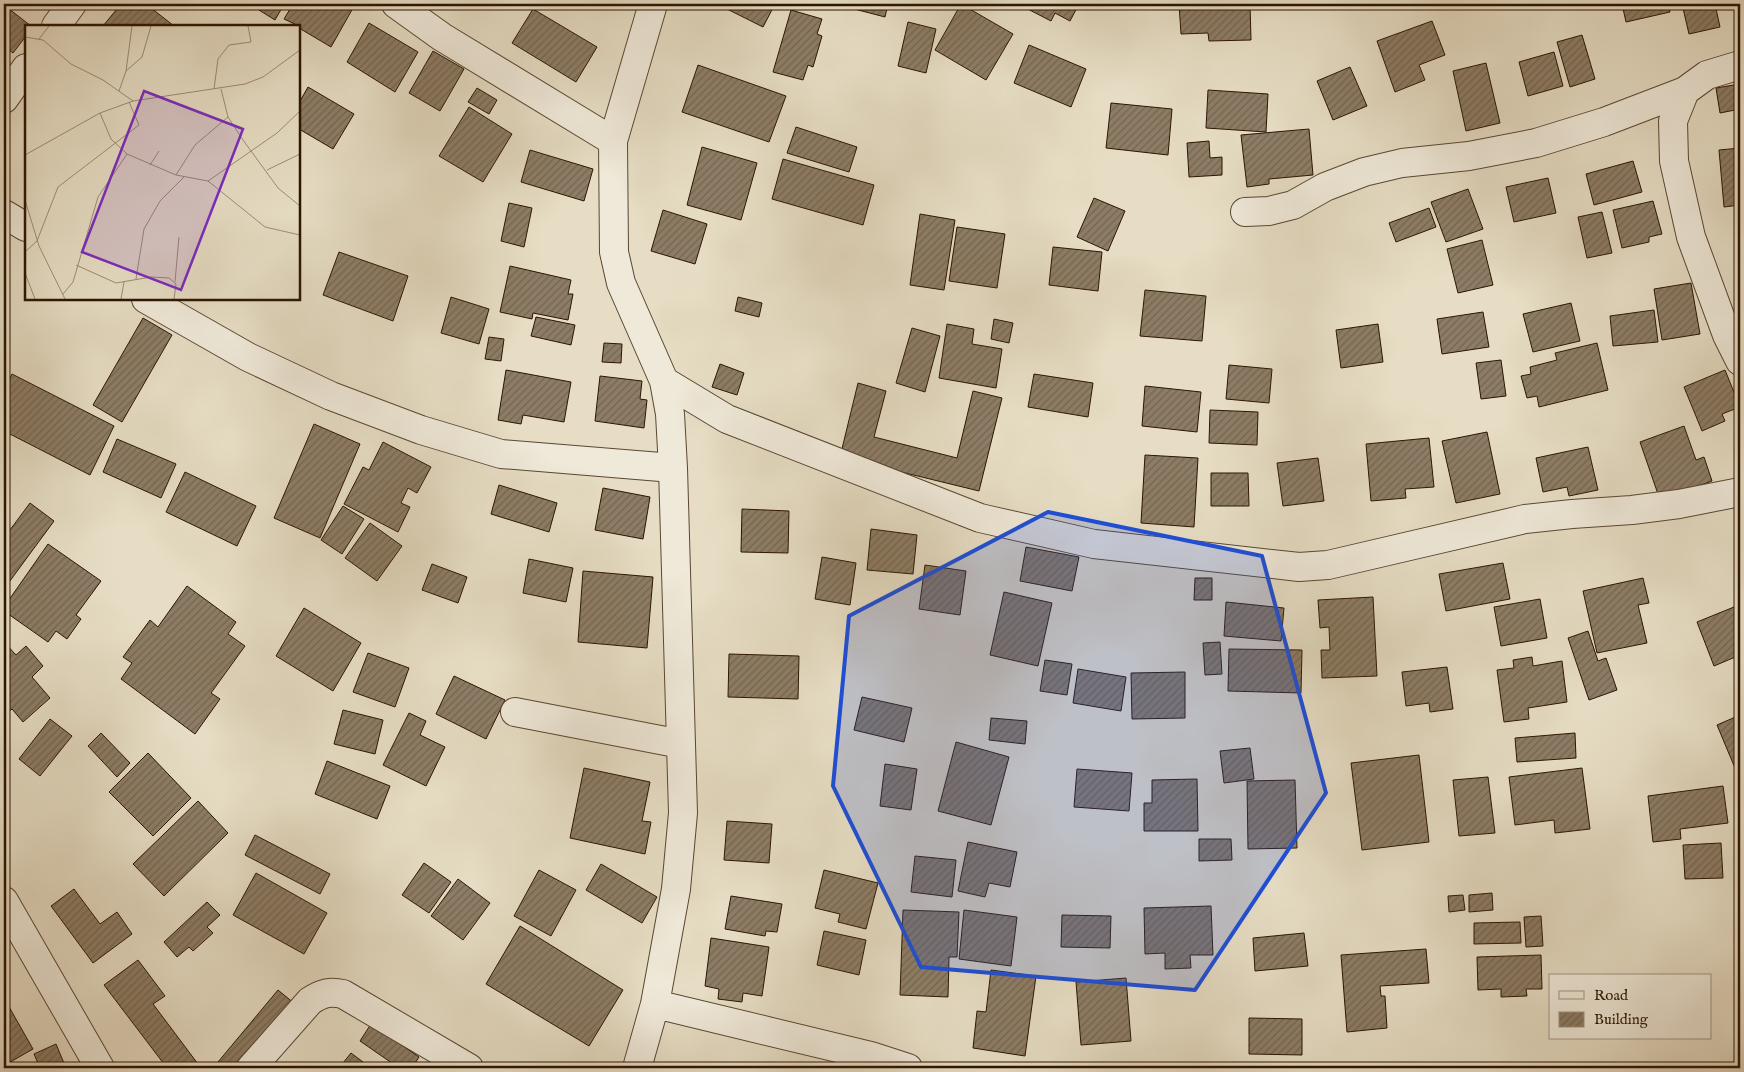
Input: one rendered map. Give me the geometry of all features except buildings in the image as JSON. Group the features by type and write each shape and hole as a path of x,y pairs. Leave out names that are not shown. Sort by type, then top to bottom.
{"street":[{"path":"57,25 72,4"},
{"path":"396,4 442,37 613,141"},
{"path":"637,1068 655,1004 676,889 683,813 670,414 664,381 621,282 614,252 613,141 653,4"},
{"path":"1245,212 1269,211 1293,205 1325,187 1364,172 1402,163 1469,156 1536,143 1604,122 1685,92 1707,75 1740,65"},
{"path":"4,99 25,69"},
{"path":"1685,92 1673,121 1674,161 1691,237 1727,335 1740,361"},
{"path":"4,214 25,226"},
{"path":"148,300 256,361 331,396 421,430 501,454 673,468"},
{"path":"664,381 727,419 980,518 1094,544 1299,567 1328,565 1526,519 1632,510 1679,504 1740,492"},
{"path":"515,712 681,744"},
{"path":"4,901 100,1068"},
{"path":"251,1068 310,1001 320,994 332,992 343,994 469,1068"},
{"path":"655,1004 871,1056 908,1068"}],"highlighted area":[{"path":"1048,512 1262,556 1326,793 1195,990 921,967 833,786 849,616"}]}
